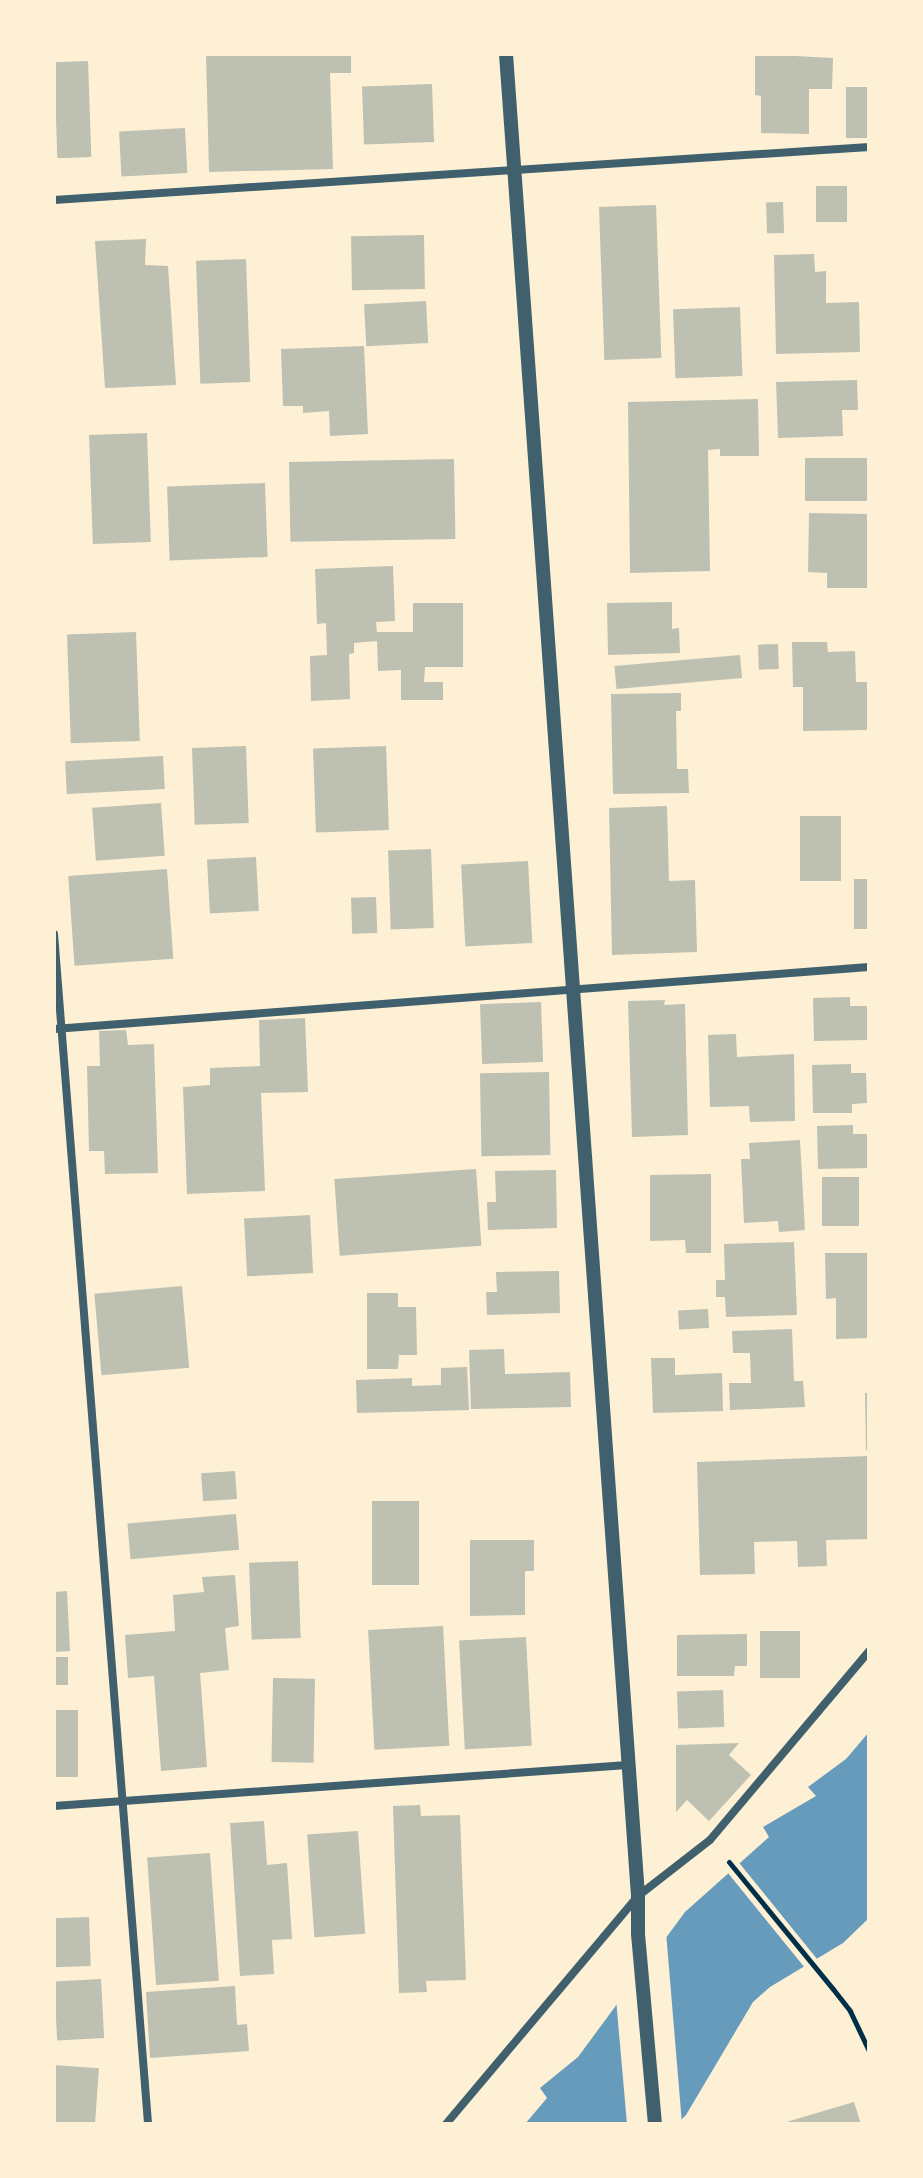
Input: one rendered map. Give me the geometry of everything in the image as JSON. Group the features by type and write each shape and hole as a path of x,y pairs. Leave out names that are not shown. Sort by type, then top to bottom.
{"street":[{"path":"506,54 638,1896 638,1934 655,2124"},
{"path":"54,200 869,147"},
{"path":"54,934 58,1028 148,2124"},
{"path":"58,1028 573,992 869,967"},
{"path":"446,2124 638,1896 710,1840 869,1651"},
{"path":"54,1806 628,1765"}],"path":[{"path":"719,1850 850,2011 869,2051"}],"water":[{"path":"869,1732 869,1918 843,1943 770,1987 753,2002 686,2115 677,2124 525,2124 547,2098 540,2088 578,2057 685,1912 769,1837 763,1827 816,1796 808,1787 846,1759"}],"pier":[{"path":"736,1859 820,1962 808,1972 724,1868"},
{"path":"666,1932 682,2124 627,2124 616,1999"}],"building":[{"path":"206,54 351,54 351,73 330,73 333,169 209,172"},
{"path":"755,54 833,58 832,89 809,89 809,134 761,133 761,96 755,95"},
{"path":"88,61 91,157 57,158 54,62"},
{"path":"432,84 434,142 364,144 362,86"},
{"path":"846,87 869,87 869,138 846,138"},
{"path":"185,128 187,173 121,176 119,131"},
{"path":"816,186 847,186 847,222 816,222"},
{"path":"783,202 784,233 767,234 766,203"},
{"path":"656,205 661,358 604,360 599,207"},
{"path":"424,235 425,289 352,290 351,236"},
{"path":"146,239 145,265 168,266 176,385 105,388 95,241"},
{"path":"814,254 815,272 826,271 826,303 859,302 860,352 776,354 774,255"},
{"path":"246,259 250,382 200,384 196,261"},
{"path":"426,301 428,343 366,346 364,304"},
{"path":"740,307 742,376 675,378 673,309"},
{"path":"364,346 368,434 330,436 329,411 303,413 303,406 283,406 281,349"},
{"path":"857,380 858,410 842,410 843,436 778,438 776,382"},
{"path":"758,399 759,456 720,456 720,449 708,450 710,571 630,573 628,402"},
{"path":"147,433 151,542 93,544 89,435"},
{"path":"805,458 869,458 869,501 805,501"},
{"path":"454,459 455,539 290,542 289,462"},
{"path":"265,483 268,557 170,560 167,486"},
{"path":"809,513 869,514 869,588 827,588 827,573 808,572"},
{"path":"393,566 395,621 376,622 377,632 413,632 413,603 463,603 463,667 425,667 424,682 443,682 443,700 401,700 401,670 378,671 377,641 354,643 354,653 349,654 350,699 311,701 310,656 327,655 326,623 317,624 315,569"},
{"path":"672,602 672,629 679,628 680,653 608,655 607,603"},
{"path":"136,632 140,741 71,743 67,634"},
{"path":"792,642 827,642 828,652 855,651 856,682 869,682 869,730 803,731 803,687 793,687"},
{"path":"778,644 779,669 759,670 758,645"},
{"path":"740,655 742,678 616,689 614,666"},
{"path":"681,693 681,711 676,711 677,769 688,769 689,793 613,794 611,694"},
{"path":"246,746 249,823 195,825 192,748"},
{"path":"386,746 389,830 316,832 313,749"},
{"path":"163,756 165,789 67,794 65,761"},
{"path":"161,803 165,856 96,861 92,808"},
{"path":"667,806 669,881 695,880 697,952 612,955 609,808"},
{"path":"800,816 841,816 841,881 800,881"},
{"path":"431,849 434,928 391,929 388,851"},
{"path":"256,857 259,911 210,913 207,860"},
{"path":"528,861 532,943 465,946 461,865"},
{"path":"167,869 173,959 75,966 68,876"},
{"path":"854,879 869,879 869,929 854,929"},
{"path":"376,897 377,933 352,934 351,898"},
{"path":"850,997 850,1006 867,1006 867,1040 814,1041 813,998"},
{"path":"665,1000 664,1005 685,1004 688,1135 632,1137 628,1001"},
{"path":"541,1002 543,1062 482,1064 480,1004"},
{"path":"305,1018 308,1092 261,1093 265,1191 187,1194 183,1087 210,1085 210,1068 260,1066 259,1020"},
{"path":"126,1030 128,1045 154,1044 158,1173 105,1174 104,1151 89,1151 87,1066 100,1066 99,1031"},
{"path":"736,1034 737,1057 794,1054 795,1121 750,1122 749,1106 710,1107 708,1035"},
{"path":"851,1064 851,1073 866,1073 867,1103 852,1104 852,1113 813,1113 812,1065"},
{"path":"549,1072 550,1155 481,1156 480,1073"},
{"path":"853,1125 853,1134 869,1134 869,1168 818,1169 817,1126"},
{"path":"800,1140 805,1230 779,1232 778,1221 744,1223 741,1159 750,1159 749,1143"},
{"path":"476,1169 481,1246 340,1256 334,1179"},
{"path":"556,1170 557,1228 488,1230 487,1202 496,1202 495,1171"},
{"path":"711,1174 711,1253 686,1253 685,1240 650,1241 650,1175"},
{"path":"822,1177 859,1177 859,1226 822,1226"},
{"path":"310,1215 313,1273 247,1276 244,1218"},
{"path":"794,1242 797,1315 726,1317 725,1297 716,1297 716,1280 725,1280 724,1244"},
{"path":"825,1253 869,1253 869,1338 836,1339 836,1298 826,1299"},
{"path":"559,1271 560,1313 487,1315 486,1292 497,1292 496,1272"},
{"path":"182,1286 189,1368 101,1375 94,1294"},
{"path":"367,1293 398,1293 398,1307 416,1307 417,1355 399,1355 398,1369 367,1369"},
{"path":"708,1309 709,1328 679,1330 678,1311"},
{"path":"792,1329 794,1381 803,1381 805,1407 730,1410 729,1383 751,1383 750,1353 733,1353 732,1331"},
{"path":"504,1349 505,1374 570,1372 571,1407 471,1409 469,1350"},
{"path":"651,1358 675,1358 675,1375 722,1373 723,1411 653,1413"},
{"path":"467,1367 469,1410 357,1413 356,1380 412,1378 412,1386 441,1385 441,1368"},
{"path":"865,1393 869,1393 869,1450 866,1450"},
{"path":"869,1456 869,1539 826,1540 827,1566 798,1567 797,1541 754,1542 755,1574 700,1575 697,1462"},
{"path":"235,1471 237,1499 203,1501 201,1473"},
{"path":"372,1501 419,1501 419,1585 372,1585"},
{"path":"236,1514 239,1550 131,1559 127,1523"},
{"path":"470,1540 534,1540 534,1571 525,1571 525,1615 470,1616"},
{"path":"298,1561 301,1638 252,1640 249,1563"},
{"path":"235,1575 239,1626 225,1628 229,1670 200,1673 207,1767 161,1771 154,1676 128,1678 125,1635 175,1631 173,1595 204,1592 202,1577"},
{"path":"67,1591 70,1651 54,1652 54,1592"},
{"path":"443,1626 449,1746 374,1750 368,1630"},
{"path":"760,1631 800,1631 800,1678 760,1678"},
{"path":"747,1634 747,1666 735,1666 734,1676 677,1676 677,1635"},
{"path":"526,1637 532,1746 465,1749 459,1641"},
{"path":"54,1657 68,1657 68,1685 54,1685"},
{"path":"273,1678 315,1679 314,1763 272,1762"},
{"path":"723,1690 724,1727 678,1729 677,1692"},
{"path":"54,1710 78,1710 78,1777 54,1777"},
{"path":"739,1743 729,1755 751,1775 709,1821 687,1800 676,1812 676,1745"},
{"path":"420,1805 421,1816 460,1815 466,1980 426,1981 427,1992 399,1993 393,1806"},
{"path":"264,1821 267,1865 287,1863 292,1939 272,1940 274,1974 240,1976 230,1823"},
{"path":"358,1831 365,1934 314,1937 307,1835"},
{"path":"210,1853 219,1981 156,1985 147,1857"},
{"path":"89,1917 91,1966 56,1967 54,1918"},
{"path":"101,1979 104,2038 57,2040 54,1981"},
{"path":"235,1986 237,2025 247,2024 249,2051 150,2058 146,1992"},
{"path":"54,2065 99,2068 95,2124 54,2124"},
{"path":"854,2102 861,2124 783,2124 783,2123"}]}
